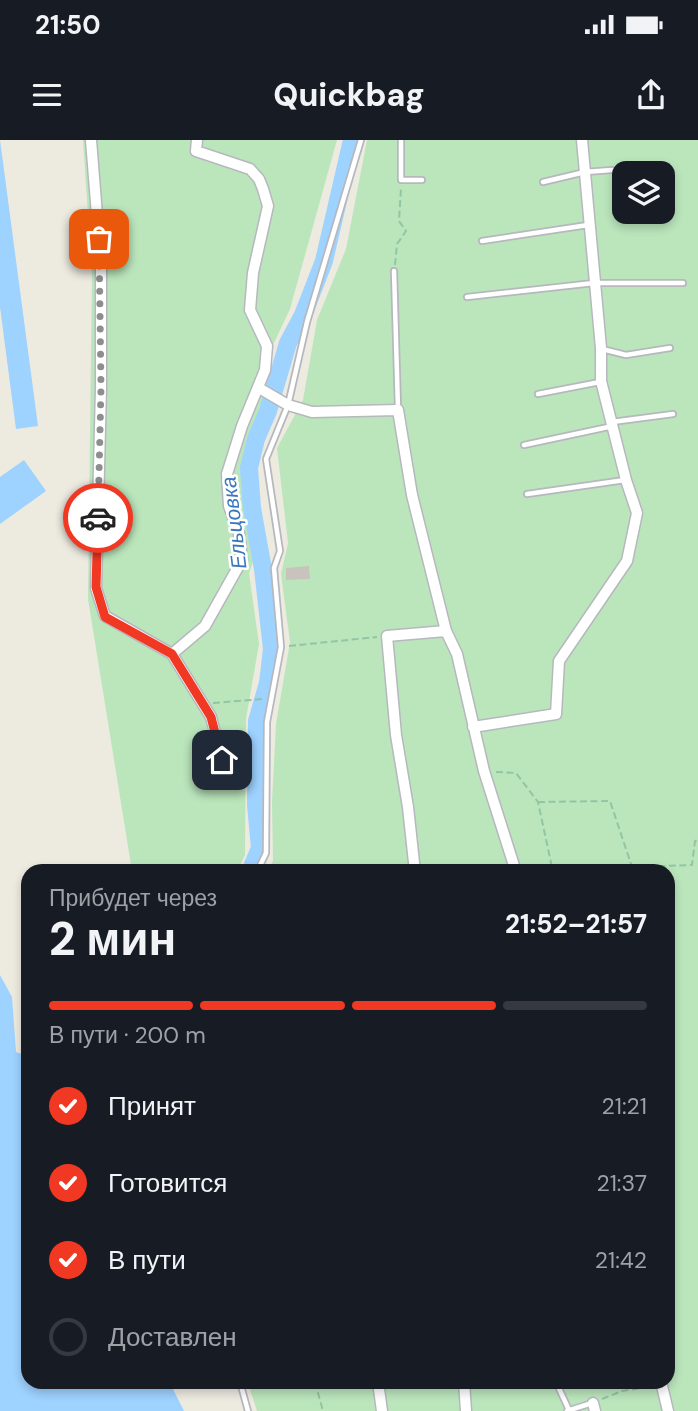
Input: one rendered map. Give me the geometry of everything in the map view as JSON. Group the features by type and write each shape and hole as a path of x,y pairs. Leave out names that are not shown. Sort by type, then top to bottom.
{"street":[{"path":"91,140 101,265 101,401 96,587 105,617 172,654 211,717 222,760"},
{"path":"172,654 205,626 242,560 239,533 229,506 227,474 242,426 265,370 267,346 250,310 253,273 268,205 258,178 250,169 196,151 197,140"},
{"path":"473,727 555,714 559,661 626,561 637,513 601,381 601,348 582,140"},
{"path":"259,388 288,404 312,412 398,410 412,495 446,631 457,654 484,771 513,864"},
{"path":"414,864 396,735 387,636 446,631"},
{"path":"379,1389 382,1411"},
{"path":"464,1389 466,1411"},
{"path":"662,1389 668,1411"}],"lane":[{"path":"261,864 266,853 267,722 281,646 274,568 280,551 266,459 288,404 307,322 361,140"},
{"path":"401,140 401,180 422,180"},
{"path":"543,182 585,172 612,170"},
{"path":"482,241 589,224"},
{"path":"394,271 398,410"},
{"path":"467,297 594,283 683,283"},
{"path":"601,348 626,355 670,348"},
{"path":"538,394 601,381"},
{"path":"524,445 613,424 673,414"},
{"path":"527,494 626,480"},
{"path":"242,1389 248,1411"},
{"path":"559,1389 568,1411 594,1407"}],"path":[{"path":"394,271 397,244 406,231 399,221 401,180"},
{"path":"281,646 387,636"},
{"path":"203,704 271,698"},
{"path":"484,771 516,773 538,802 551,864"},
{"path":"538,802 610,801 631,864"},
{"path":"675,866 692,865 695,841 698,840"},
{"path":"317,1389 323,1411"},
{"path":"594,1407 622,1391 633,1389"}],"green space":[{"path":"83,140 337,140 290,309 272,347 272,388 262,421 241,469 247,516 257,551 249,573 259,644 246,719 245,855 240,864 131,864 88,599 92,275"},
{"path":"367,140 698,140 698,1411 257,1411 250,1389 675,1389 675,864 272,864 276,724 290,642 281,574 288,543 277,448 303,400 317,320 346,249"}],"water":[{"path":"0,140 38,426 16,429 0,307"},
{"path":"24,460 46,491 0,524 0,477"},
{"path":"0,975 12,997 16,1052 21,1054 21,1389 173,1389 184,1411 0,1411"}],"building":[{"path":"309,566 310,579 286,580 286,568"}],"waterway":[{"name":"Ельцовка","path":"253,864 260,848 256,805 257,721 268,683 272,649 249,468 288,343 303,315 324,261 352,140"}],"way so far":[{"path":"98,518 101,388 99,239"}],"route":[{"path":"98,518 96,587 105,617 172,654 211,717 222,760"}]}
